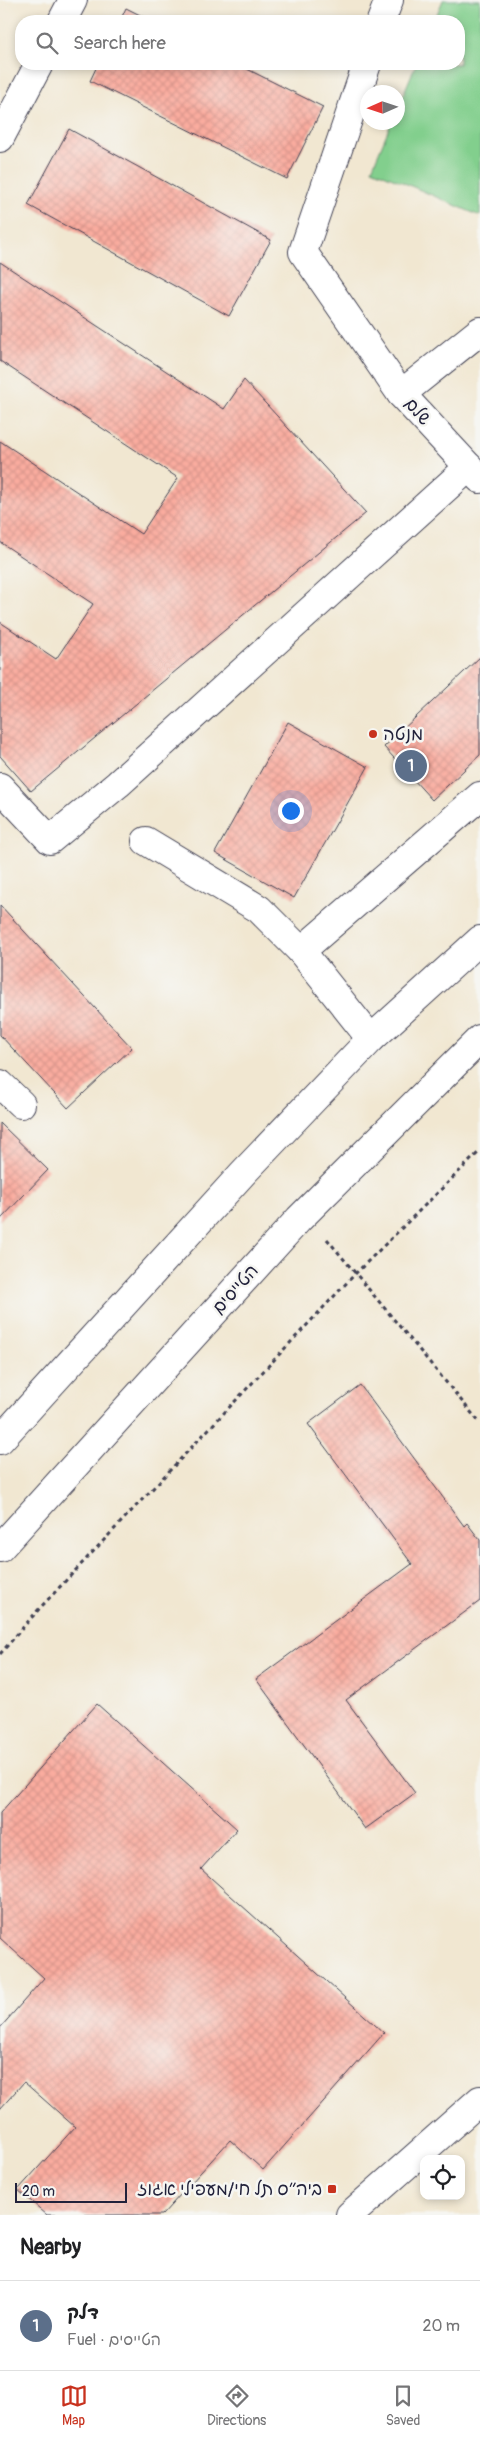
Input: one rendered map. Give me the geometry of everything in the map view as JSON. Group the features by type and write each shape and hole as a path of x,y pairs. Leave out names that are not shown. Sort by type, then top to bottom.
{"main road":[{"path":"65,15 74,0"},
{"path":"383,15 389,0"},
{"path":"0,138 37,70"},
{"path":"365,70 303,252 401,394"},
{"name":"שלם","path":"474,473 401,394 480,331"},
{"path":"0,787 50,840 118,784 474,473"},
{"path":"301,951 480,796"},
{"path":"146,841 259,909 301,951 372,1039"},
{"path":"0,1440 243,1173 372,1039 480,940"},
{"name":"הטייסים","path":"0,1548 305,1213 480,1039"},
{"path":"0,1084 21,1104"},
{"path":"350,2215 480,2100"}],"path":[{"path":"0,1654 39,1609 356,1273 480,1151"},
{"path":"305,1213 480,1423"}],"green space":[{"path":"443,0 480,0 480,216 372,169 388,130 405,130 405,90 413,70 465,70 465,15 437,15"}],"building":[{"path":"126,8 140,15 123,15"},
{"path":"95,70 249,70 323,107 287,179 90,81"},
{"path":"69,129 271,240 229,316 28,205"},
{"path":"0,262 224,409 244,380 366,513 31,791 0,756 0,622 56,659 93,604 0,542 0,441 141,534 178,478 0,361"},
{"path":"480,657 480,755 432,800 384,747"},
{"path":"288,722 368,767 294,898 215,853"},
{"path":"0,905 132,1048 68,1108 0,1035"},
{"path":"0,1123 48,1170 0,1220"},
{"path":"360,1385 464,1526 467,1523 480,1540 480,1601 346,1700 415,1793 365,1829 256,1679 412,1564 308,1424"},
{"path":"97,1704 237,1829 201,1869 384,2033 263,2170 230,2140 162,2215 47,2215 18,2190 75,2127 24,2082 0,2109 0,2028 44,1978 0,1938 0,1813"}],"place":[{"name":"מנטה","path":"373,734"},
{"name":"דלק","path":"411,766"},
{"name":"ביה״ס תל חי/מעפילי אגוז","path":"332,2189"}]}
